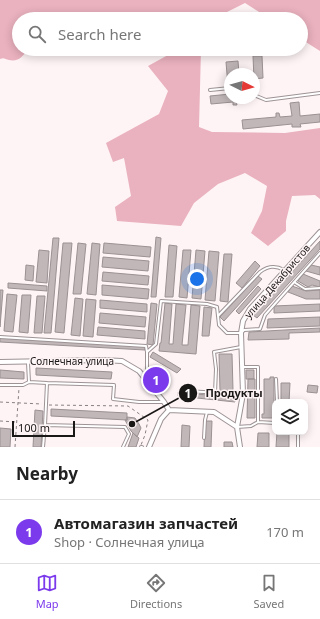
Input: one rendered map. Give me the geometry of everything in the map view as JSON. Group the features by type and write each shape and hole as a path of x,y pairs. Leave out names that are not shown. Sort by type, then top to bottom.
{"street":[{"name":"улица Декабристов","path":"237,428 242,394 241,333 243,321 250,309 320,232"},
{"name":"Солнечная улица","path":"0,362 122,361 139,371 169,410"},
{"path":"149,447 161,419 169,410 207,411 219,415 237,428 240,447"}],"lane":[{"path":"210,90 224,89"},
{"path":"260,98 266,100 320,93"},
{"path":"147,352 156,344 161,301 207,304 217,307 220,325 227,333 241,333 244,330 260,330 265,315 320,253"},
{"path":"218,317 255,276 266,268 272,266 280,267 285,270"},
{"path":"294,282 305,289 320,288"},
{"path":"0,337 146,346 147,381"},
{"path":"216,393 216,368 214,352 241,348"},
{"path":"28,361 29,382"},
{"path":"242,367 258,367 258,422"},
{"path":"276,379 276,399"},
{"path":"0,385 23,386 29,382 114,385 113,399 139,402 164,402"},
{"path":"43,447 47,383"},
{"path":"184,391 242,394"},
{"path":"204,438 207,411"},
{"path":"237,428 251,426 258,422 272,423"},
{"path":"45,425 125,427 129,434 123,447"},
{"path":"298,435 298,447"}],"path":[{"path":"15,447 19,386"},
{"path":"0,402 128,406 148,420 141,447"},
{"path":"0,420 17,422"}],"shaded area":[{"path":"0,0 320,0 320,51 308,43 308,12 259,12 245,3 227,12 12,12 12,56 22,56 15,60 4,58 0,59"},
{"path":"166,56 201,56 199,127 212,132 285,133 320,128 320,199 315,195 292,196 286,221 286,231 268,246 251,233 262,211 267,186 245,173 218,184 194,203 181,226 117,221 115,207 131,196 124,158 113,162 106,143 159,114 168,91 148,66"}],"building":[{"path":"253,56 262,56 263,78 260,78 260,68 254,68"},
{"path":"238,61 239,68 226,68 226,62"},
{"path":"224,95 224,103 211,104 210,96"},
{"path":"299,102 300,116 320,114 320,122 300,124 301,127 292,127 292,124 243,129 242,120 276,117 276,113 279,113 280,117 292,116 290,103"},
{"path":"156,237 161,238 156,297 151,297"},
{"path":"53,238 59,238 51,333 44,333"},
{"path":"320,241 320,249 257,318 253,315"},
{"path":"63,243 72,243 64,333 55,332"},
{"path":"78,243 86,244 81,294 73,294"},
{"path":"92,243 100,244 96,295 87,294"},
{"path":"104,243 151,247 150,257 103,253"},
{"path":"169,245 177,246 173,297 165,297"},
{"path":"39,250 49,251 47,283 36,282"},
{"path":"183,250 191,250 187,298 179,297"},
{"path":"196,250 205,251 201,299 192,298"},
{"path":"209,251 219,252 215,301 205,300"},
{"path":"224,254 232,254 228,302 220,301"},
{"path":"103,257 149,261 148,271 102,267"},
{"path":"255,261 260,266 242,288 236,283"},
{"path":"26,265 34,266 33,281 25,280"},
{"path":"311,265 320,267 320,275 306,271"},
{"path":"103,272 149,276 148,285 102,281"},
{"path":"303,274 320,281 320,287 312,285 308,287 298,281"},
{"path":"258,276 262,279 224,321 220,317"},
{"path":"8,283 47,286 47,291 8,288"},
{"path":"102,285 149,289 148,299 102,295"},
{"path":"258,286 261,289 239,314 236,311"},
{"path":"292,286 306,291 320,290 320,299 306,299 288,292"},
{"path":"0,290 3,290 0,327"},
{"path":"7,294 17,295 13,332 4,331"},
{"path":"22,295 31,295 28,333 19,332"},
{"path":"37,296 45,296 42,333 34,333"},
{"path":"75,298 83,299 80,336 71,335"},
{"path":"86,299 96,300 93,337 83,336"},
{"path":"100,300 147,304 147,312 100,308"},
{"path":"151,303 157,304 153,345 147,344"},
{"path":"165,303 172,304 169,344 173,344 176,304 186,305 182,345 188,345 191,305 200,306 196,354 159,351"},
{"path":"320,304 320,311 274,313 274,306"},
{"path":"204,307 212,308 209,336 202,336"},
{"path":"100,313 146,317 145,327 99,323"},
{"path":"320,317 320,326 267,328 268,319"},
{"path":"98,327 145,331 145,339 97,335"},
{"path":"320,328 320,332 289,333 289,339 248,340 249,332"},
{"path":"0,338 145,346 145,350 0,342"},
{"path":"153,352 181,369 177,373 150,357"},
{"path":"219,354 232,354 233,390 220,391"},
{"path":"36,368 112,372 111,379 36,375"},
{"path":"0,370 24,372 24,379 0,378"},
{"path":"246,370 254,370 254,379 246,379"},
{"path":"270,377 274,377 272,418 262,418 262,414 264,414 264,379 270,379"},
{"path":"248,379 255,379 255,418 247,418"},
{"path":"281,383 290,383 289,399 281,399"},
{"path":"308,385 318,386 317,393 307,392"},
{"path":"178,392 235,398 235,402 178,396"},
{"path":"51,409 127,413 127,420 51,416"},
{"path":"35,410 43,411 41,447 33,447"},
{"path":"127,417 135,418 141,428 137,437 131,431 125,420 127,420"},
{"path":"205,421 212,421 211,447 204,447"},
{"path":"182,425 190,426 189,447 181,447"},
{"path":"0,428 11,429 10,447 0,447"},
{"path":"133,433 139,438 136,447 128,447"},
{"path":"258,433 269,433 269,447 257,447"},
{"path":"277,435 289,435 289,447 276,447"},
{"path":"224,442 232,442 233,447 224,447"}],"place":[{"name":"Автомагазин запчастей","path":"156,380"},
{"name":"Продукты","path":"132,424"}]}
